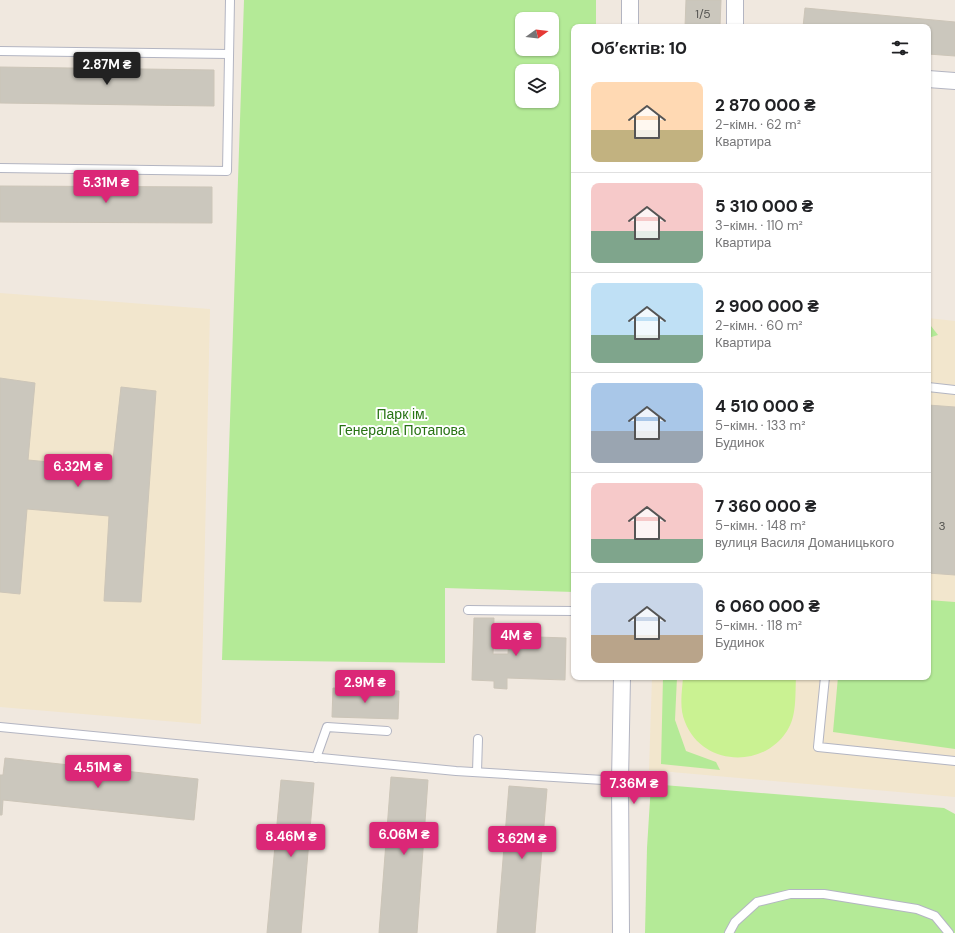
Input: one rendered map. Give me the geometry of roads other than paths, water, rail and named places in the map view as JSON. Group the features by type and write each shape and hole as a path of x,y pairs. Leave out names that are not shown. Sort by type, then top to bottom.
{"street":[{"path":"630,0 630,24"},
{"path":"735,0 735,24"},
{"path":"931,79 955,81"},
{"path":"621,933 620,781 622,680"}],"lane":[{"path":"0,168 227,171 230,0"},
{"path":"0,51 229,54"},
{"path":"931,387 955,390"},
{"path":"468,610 571,611"},
{"path":"825,680 818,747 955,761"},
{"path":"0,727 316,758 477,772 620,781"},
{"path":"316,758 327,727 387,730"},
{"path":"477,772 478,739"},
{"path":"729,933 736,922 757,902 790,894 824,894 917,909 935,916 949,933"}],"park label":[{"name":"Парк ім. Генерала Потапова","path":"402,422"}]}
